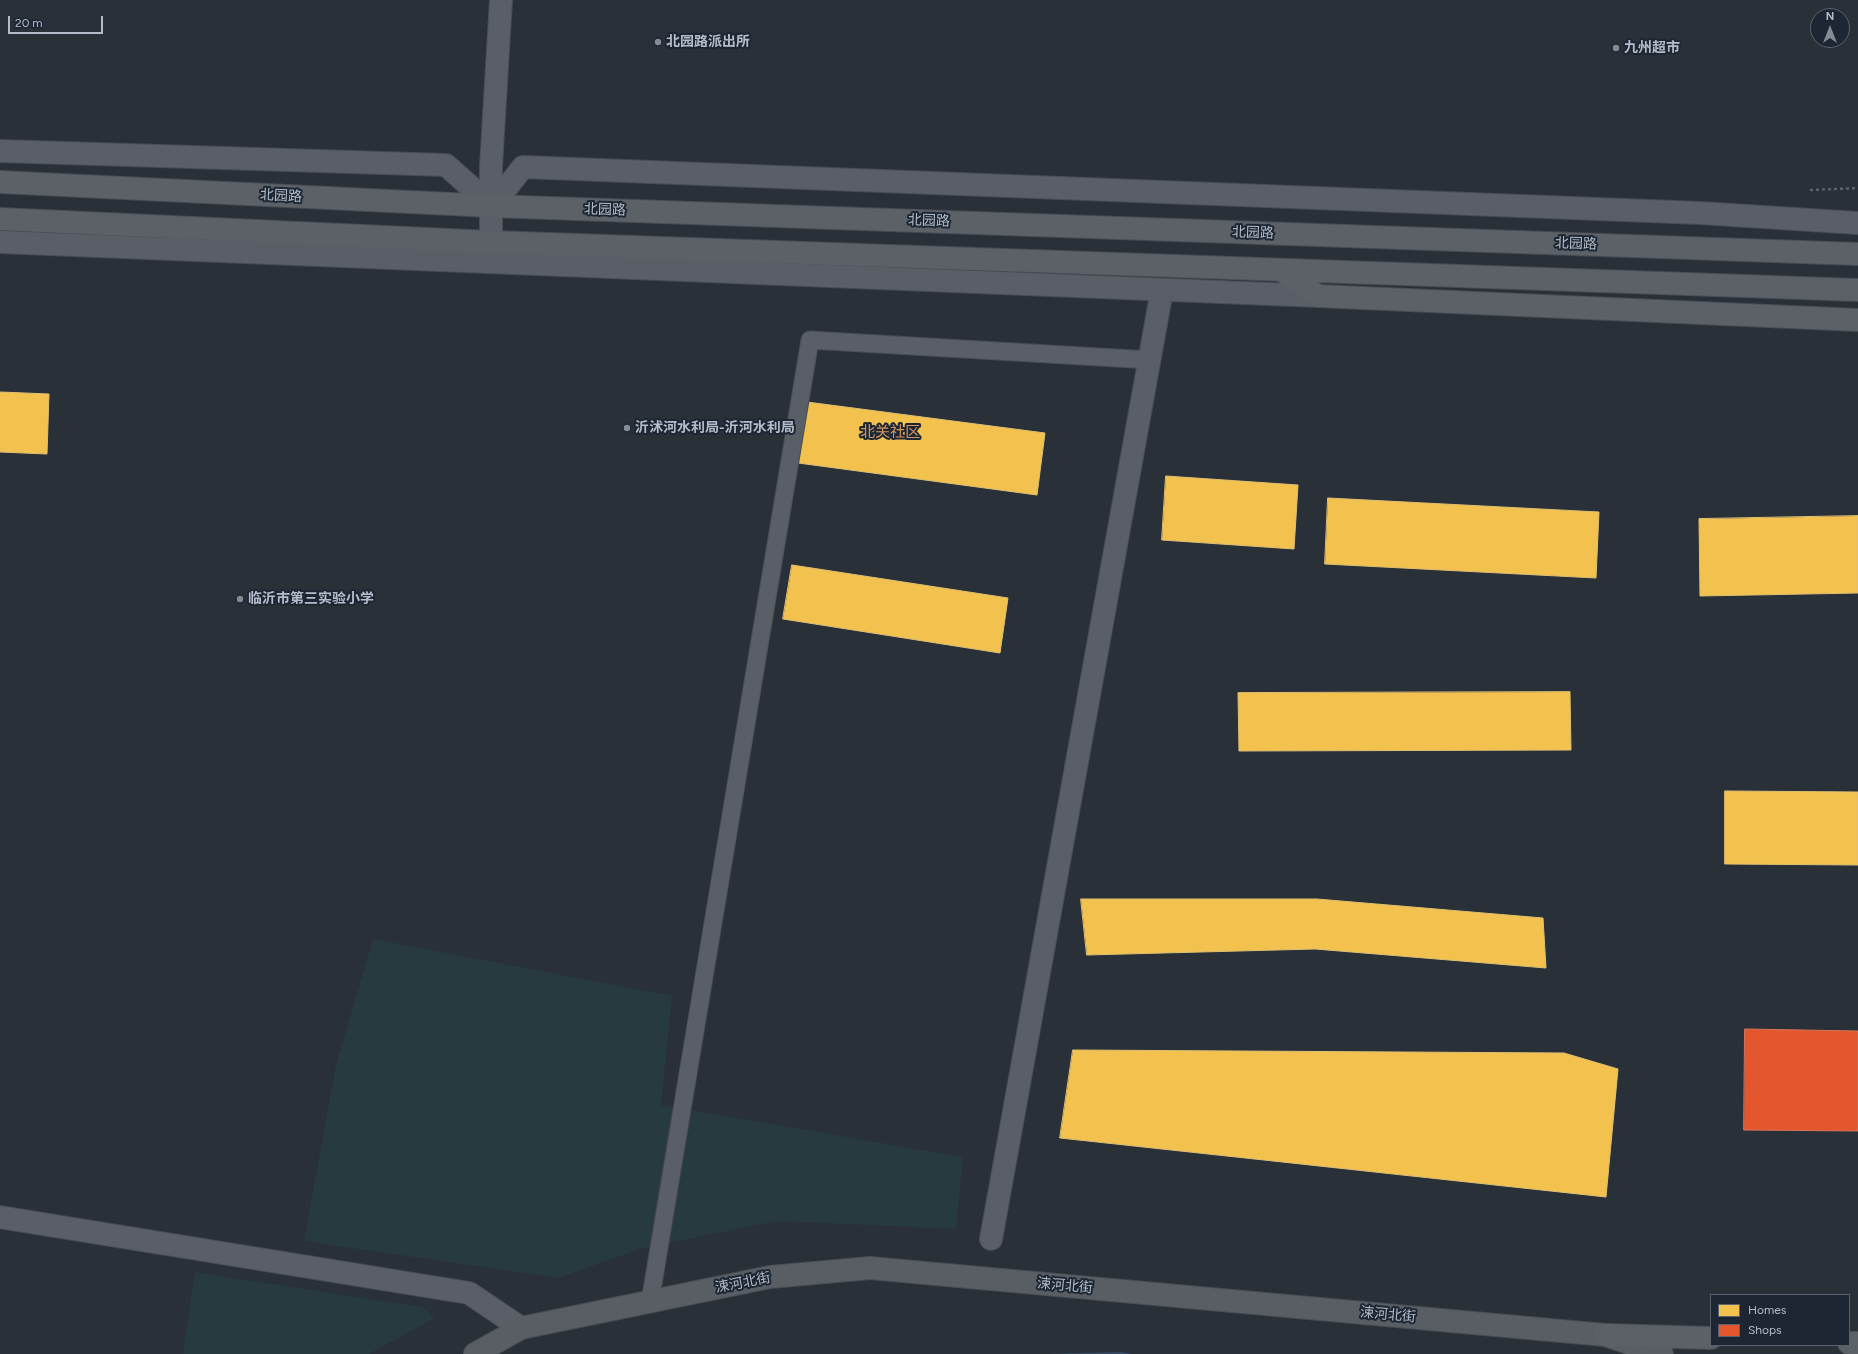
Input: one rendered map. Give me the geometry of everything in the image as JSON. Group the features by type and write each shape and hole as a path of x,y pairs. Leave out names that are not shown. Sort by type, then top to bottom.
{"main road":[{"name":"北园路","path":"0,182 492,206 1857,254"},
{"path":"0,219 491,242 1858,290"},
{"path":"1281,270 1318,296 1858,320"},
{"name":"涑河北街","path":"476,1354 521,1328 770,1277 870,1268 1605,1335 1662,1354"},
{"path":"1605,1335 1710,1338"}],"street":[{"path":"491,242 491,166 501,0"},
{"path":"0,151 446,165 492,206"},
{"path":"492,206 523,167 1700,213 1858,223"},
{"path":"0,242 1318,296"},
{"path":"991,1239 1162,290"},
{"path":"0,1217 469,1293 521,1328"}],"lane":[{"path":"650,1302 810,340 1150,360"}],"path":[{"path":"1807,190 1858,188"}],"green space":[{"path":"373,939 672,996 661,1105 963,1157 956,1229 777,1221 640,1249 558,1278 304,1241 336,1065"},
{"path":"195,1272 422,1307 435,1318 369,1354 183,1354"}],"water":[{"path":"1121,1352 1133,1354 1045,1354"}],"building: Homes":[{"path":"0,392 49,394 47,454 0,452"},
{"path":"807,402 1045,433 1037,495 798,463"},
{"path":"1166,476 1298,485 1294,549 1162,540"},
{"path":"1328,498 1599,512 1596,578 1325,564"},
{"path":"1858,516 1858,593 1700,596 1699,519"},
{"path":"792,565 1008,598 1000,653 783,619"},
{"path":"1570,692 1571,750 1239,751 1238,693"},
{"path":"1725,791 1858,792 1858,865 1725,864"},
{"path":"1081,899 1317,899 1543,918 1546,968 1315,949 1087,955"},
{"path":"1073,1050 1564,1053 1618,1069 1606,1197 1060,1138"}],"building: Shops":[{"path":"1745,1029 1858,1031 1858,1131 1744,1130"}],"place":[{"name":"北园路派出所","path":"658,42"},
{"name":"九州超市","path":"1616,48"},
{"name":"沂沭河水利局-沂河水利局","path":"627,428"},
{"name":"临沂市第三实验小学","path":"240,599"}],"district":[{"name":"北关社区","path":"890,433"}]}
